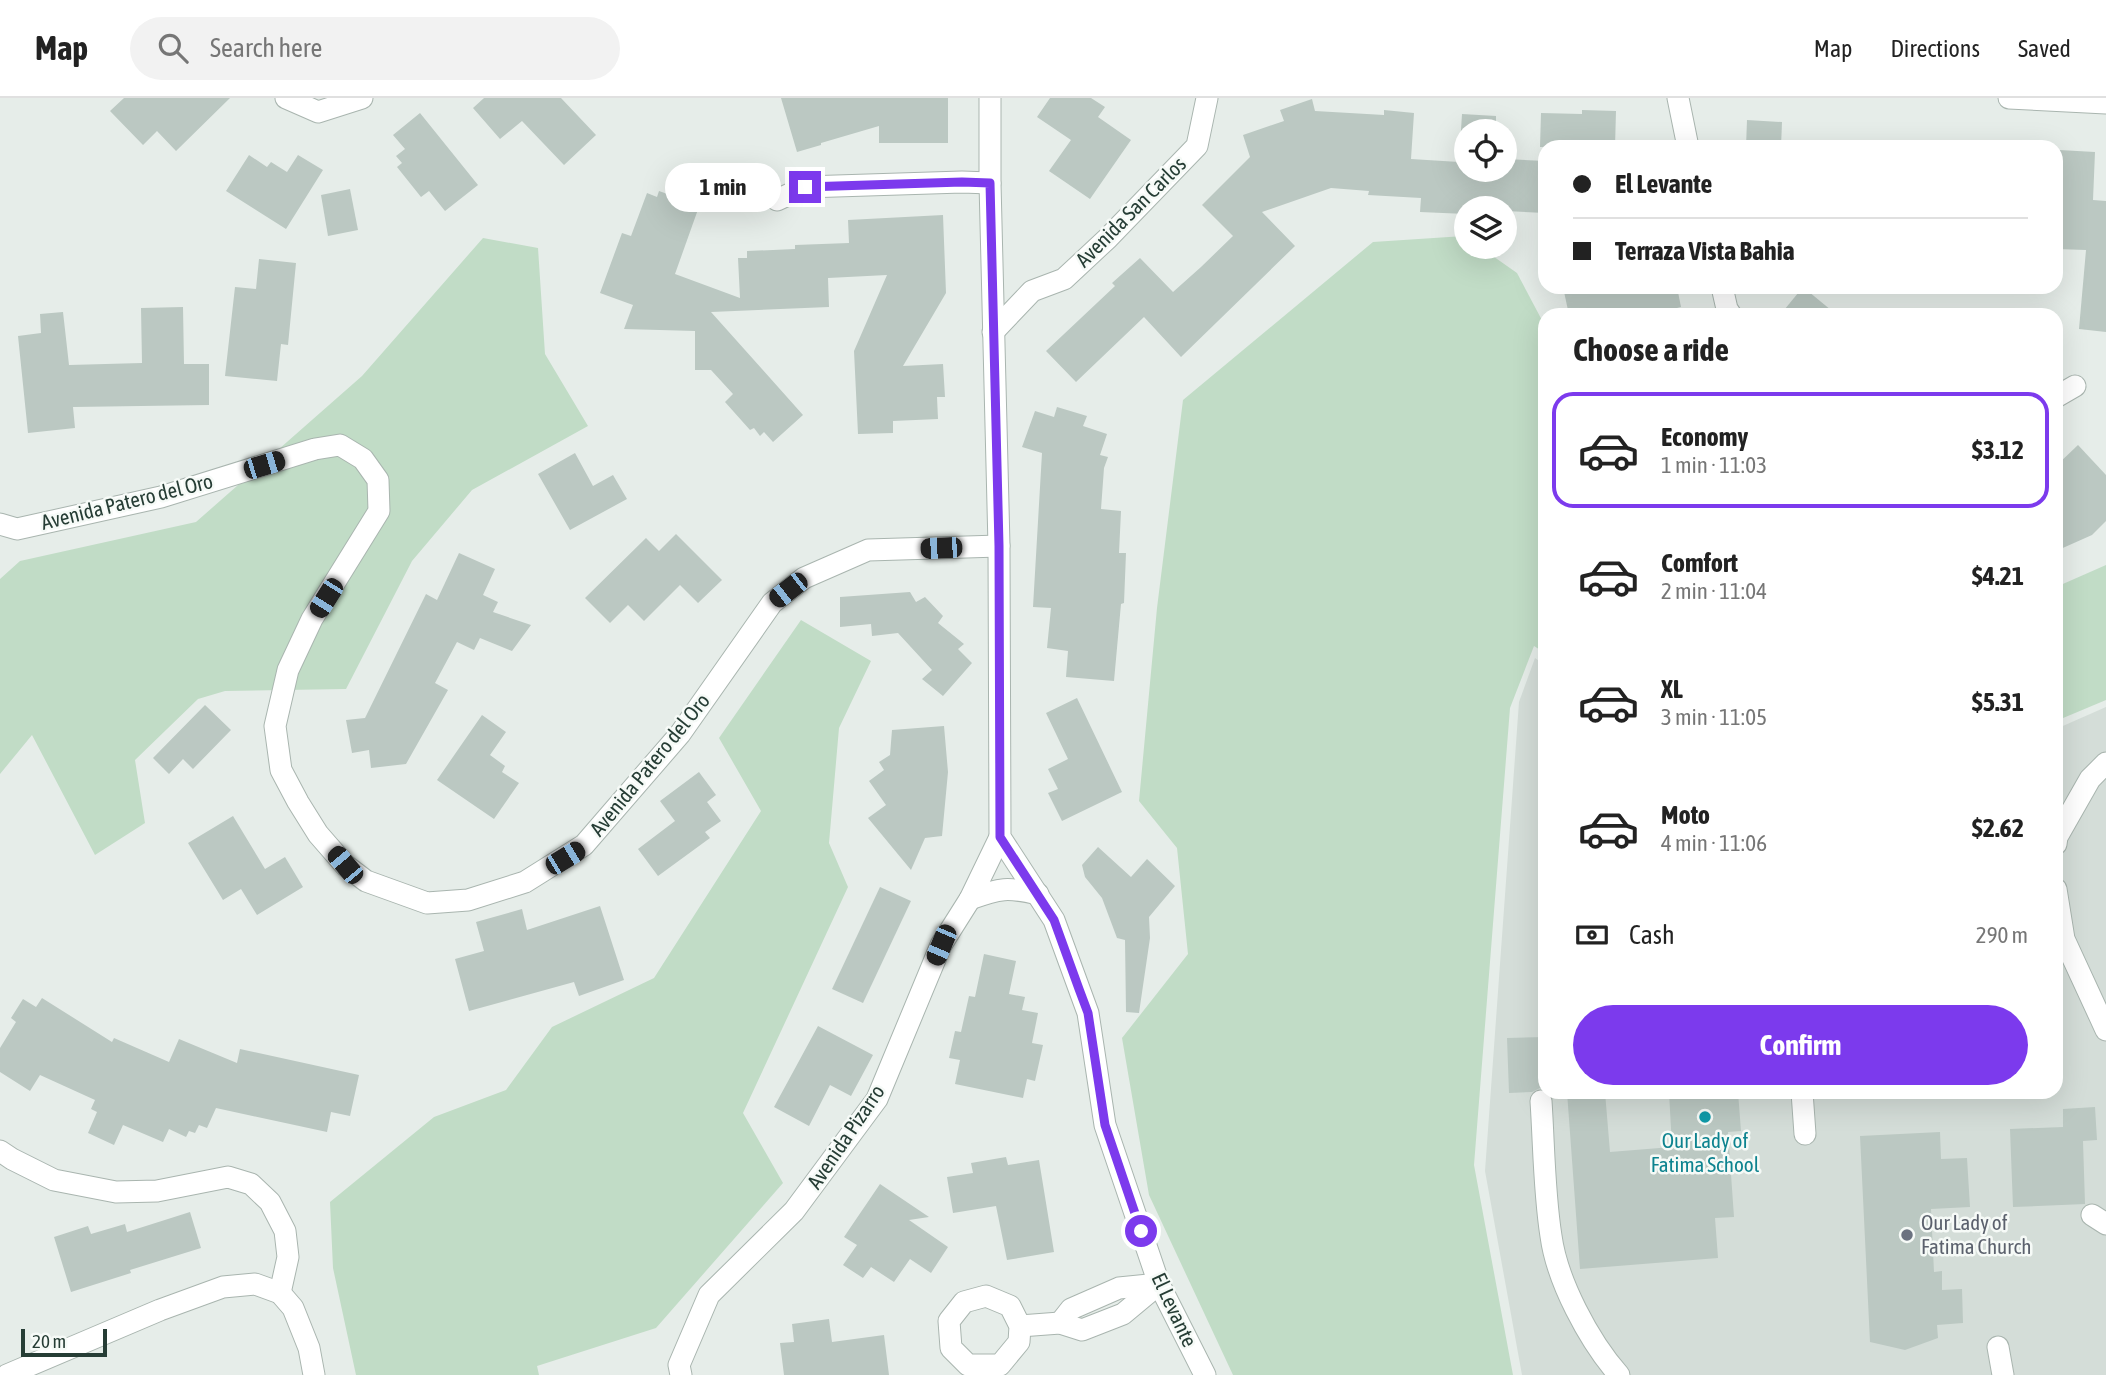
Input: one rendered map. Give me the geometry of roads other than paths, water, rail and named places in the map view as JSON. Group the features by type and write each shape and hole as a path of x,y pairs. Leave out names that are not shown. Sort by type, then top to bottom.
{"street":[{"path":"286,98 318,111 362,98"},
{"path":"990,98 999,546 1000,837"},
{"name":"Avenida San Carlos","path":"993,332 1032,291 1064,279 1100,246 1197,146 1207,98"},
{"path":"1678,98 1687,140"},
{"path":"2009,98 2106,103"},
{"path":"776,200 805,187 990,183"},
{"path":"2063,393 2075,386"},
{"name":"Avenida Patero del Oro","path":"0,524 17,529 161,497 315,449 340,445 363,459 378,480 379,511 312,619 288,670 275,726 281,770 318,834 345,865 366,881 427,903 468,900 525,882 584,845 680,734 772,603 804,578 867,550 999,546"},
{"path":"2063,826 2090,779 2106,763"},
{"name":"El Levante","path":"1000,837 1054,920 1088,1013 1105,1125 1159,1284 1205,1375"},
{"name":"Avenida Pizarro","path":"681,1375 679,1365 709,1295 794,1211 877,1099 941,945 970,899 1000,837"},
{"path":"970,899 1011,888 1038,894"},
{"path":"2063,933 2106,1030"},
{"path":"1802,1099 1805,1134"},
{"path":"1541,1101 1551,1238 1564,1283 1583,1325 1619,1375"},
{"path":"0,1151 54,1180 116,1192 158,1191 228,1177 251,1184 270,1202 285,1231 288,1257 280,1293"},
{"path":"7,1375 160,1310 223,1287 255,1283 280,1293 293,1308 309,1348 314,1375"},
{"path":"1020,1326 1060,1323 1082,1330 1123,1314 1159,1284"},
{"path":"1998,1347 2003,1375"}],"place":[{"name":"Our Lady of Fatima School","path":"1705,1117"},
{"name":"Our Lady of Fatima Church","path":"1907,1235"}]}
